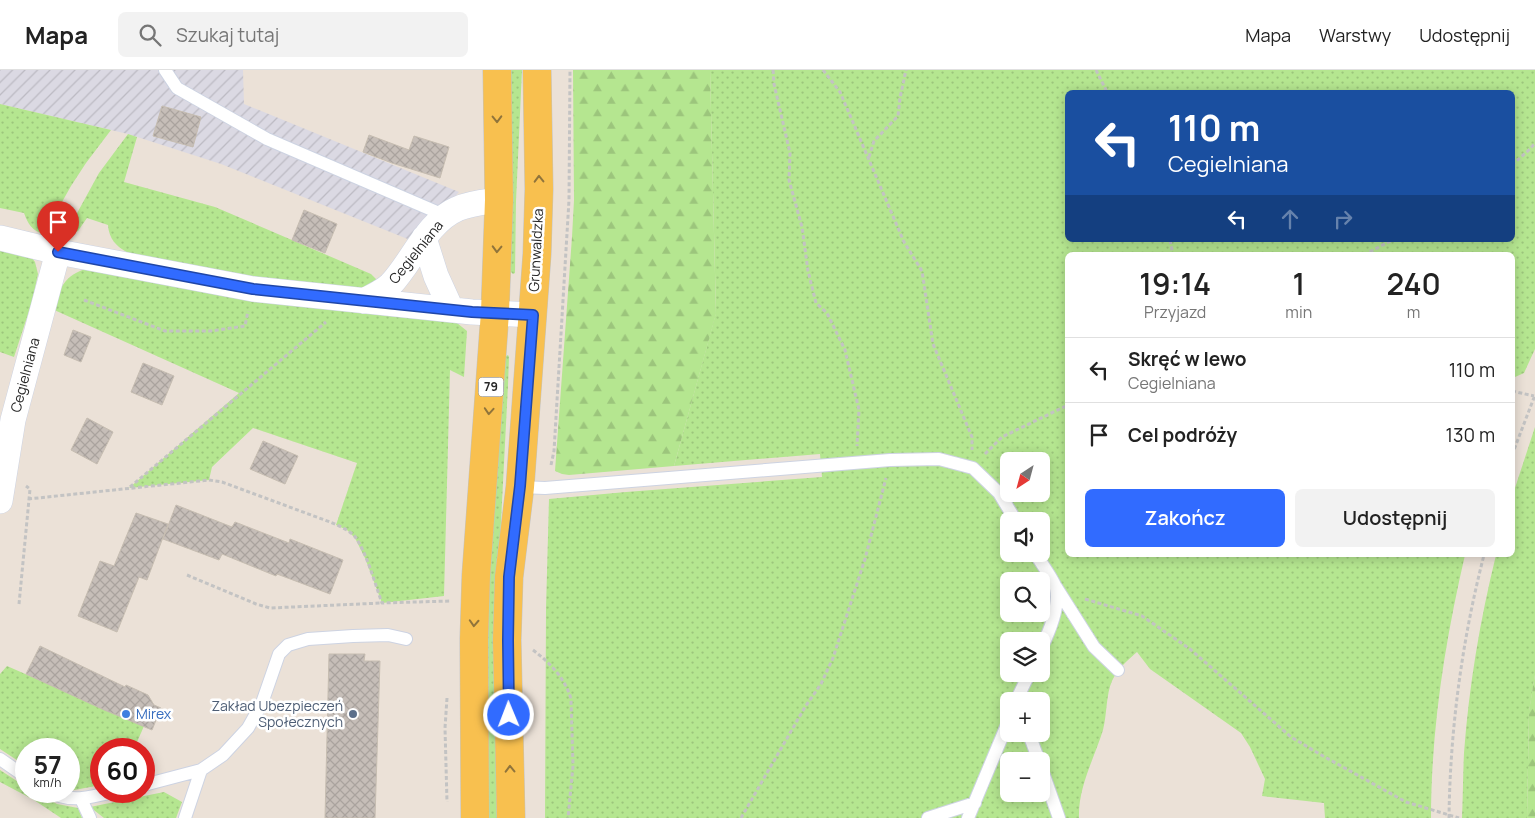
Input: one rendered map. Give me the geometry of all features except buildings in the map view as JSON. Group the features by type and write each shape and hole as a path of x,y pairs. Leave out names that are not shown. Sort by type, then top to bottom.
{"main road":[{"name":"79","path":"475,818 474,639 476,575 495,312 499,200 497,70"},
{"name":"Grunwaldzka","path":"511,818 508,604 511,554 520,486 533,315 539,189 537,70"}],"street":[{"name":"Cegielniana","path":"364,301 390,286 424,238 446,216 457,209 473,204 499,200"},
{"name":"Cegielniana","path":"0,238 58,252 253,289 472,312 533,315"},
{"path":"424,238 436,276 451,309"},
{"name":"Cegielniana","path":"0,501 14,420 58,252"}],"lane":[{"path":"165,70 177,88 267,139 446,216"},
{"path":"520,486 545,488 890,460 939,459 973,468 999,493 1011,512"},
{"path":"1041,562 1094,647 1118,670"},
{"path":"1049,632 1056,604 1056,587"},
{"path":"155,782 201,770 223,755 248,728 262,703 278,654 288,645 308,640 353,636 388,635 406,639"},
{"path":"968,818 1000,741"},
{"path":"0,760 15,770"},
{"path":"185,818 201,770"},
{"path":"1050,791 1060,818"},
{"path":"90,797 81,799 90,818"},
{"path":"928,818 974,803"}],"path":[{"path":"774,70 774,84 790,152 789,180 802,227 808,271 816,303 827,313 845,350 859,410 855,463"},
{"path":"824,70 840,92 904,242 922,271 933,344 972,437 973,468"},
{"path":"869,158 874,141 898,116 906,70"},
{"path":"1096,70 1106,90"},
{"path":"1515,162 1530,150 1535,143"},
{"path":"1370,252 1388,242"},
{"path":"84,300 165,331 211,331 245,326 253,289"},
{"path":"129,488 333,316"},
{"path":"1515,392 1535,396 1515,447"},
{"path":"973,468 1002,437 1065,406"},
{"path":"741,818 805,707 821,684 833,658 865,559 890,460"},
{"path":"28,500 209,480 222,482 346,530 356,538 382,603"},
{"path":"19,604 30,489 24,485"},
{"path":"1449,816 1455,715 1468,628 1483,557"},
{"path":"188,575 256,604 270,608 452,601"},
{"path":"1056,587 1086,600 1142,616 1190,649 1291,736 1366,781 1406,802 1459,818"},
{"path":"532,648 551,664 568,689 571,699 573,766 568,818"}],"shaded area":[{"path":"0,70 243,70 244,104 459,192 415,242 221,164 128,134 0,104"}],"green space":[{"path":"510,70 522,70 515,273 513,274 511,272"},
{"path":"573,70 710,70 716,314 674,466 569,475 555,471 574,200"},
{"path":"710,70 1535,70 1535,349 1524,373 1515,377 1515,252 1065,252 1065,557 1465,557 1451,620 1440,686 1436,719 1431,818 1325,818 1324,803 1262,796 1265,779 1250,747 1241,733 1150,669 1137,652 1120,669 1110,686 1103,730 1081,795 1079,818 545,818 546,609 549,499 822,477 820,454 674,466 716,313"},
{"path":"0,104 111,130 71,186 44,234 36,231 31,226 24,213 0,208"},
{"path":"128,134 137,137 124,182 215,207 371,274 377,280 360,289 224,273 128,253 114,242 108,225 87,218 78,231 64,237 99,173"},
{"path":"0,244 29,254 35,262 38,274 32,302 14,357 0,352"},
{"path":"93,267 446,320 457,323 467,331 464,377 450,370 444,596 382,603 365,558 355,538 347,530 336,525 357,463 253,428 212,467 209,480 129,488 239,393 52,309 58,293 66,281 76,273"},
{"path":"508,355 495,639 497,818 488,818 486,639 506,356"},
{"path":"1535,427 1535,675 1529,712 1527,818 1462,818 1464,753 1472,678 1480,629 1496,557 1515,557 1515,488"},
{"path":"7,666 144,726 139,738 90,738 90,787 80,789 80,738 15,738 15,759 0,749 0,674"},
{"path":"1535,674 1535,818 1527,818 1529,711"},
{"path":"0,770 15,780 15,790 0,782"},
{"path":"164,792 182,802 176,818 104,818 90,807 110,803 155,803 155,794"},
{"path":"38,803 55,803 78,808 82,818 61,818"}],"place":[{"name":"Mirex","path":"126,714"},
{"name":"Zakład Ubezpieczeń Społecznych","path":"353,714"}],"route":[{"path":"58,252 253,289 472,312 533,315 520,486 509,577 509,715"}]}
